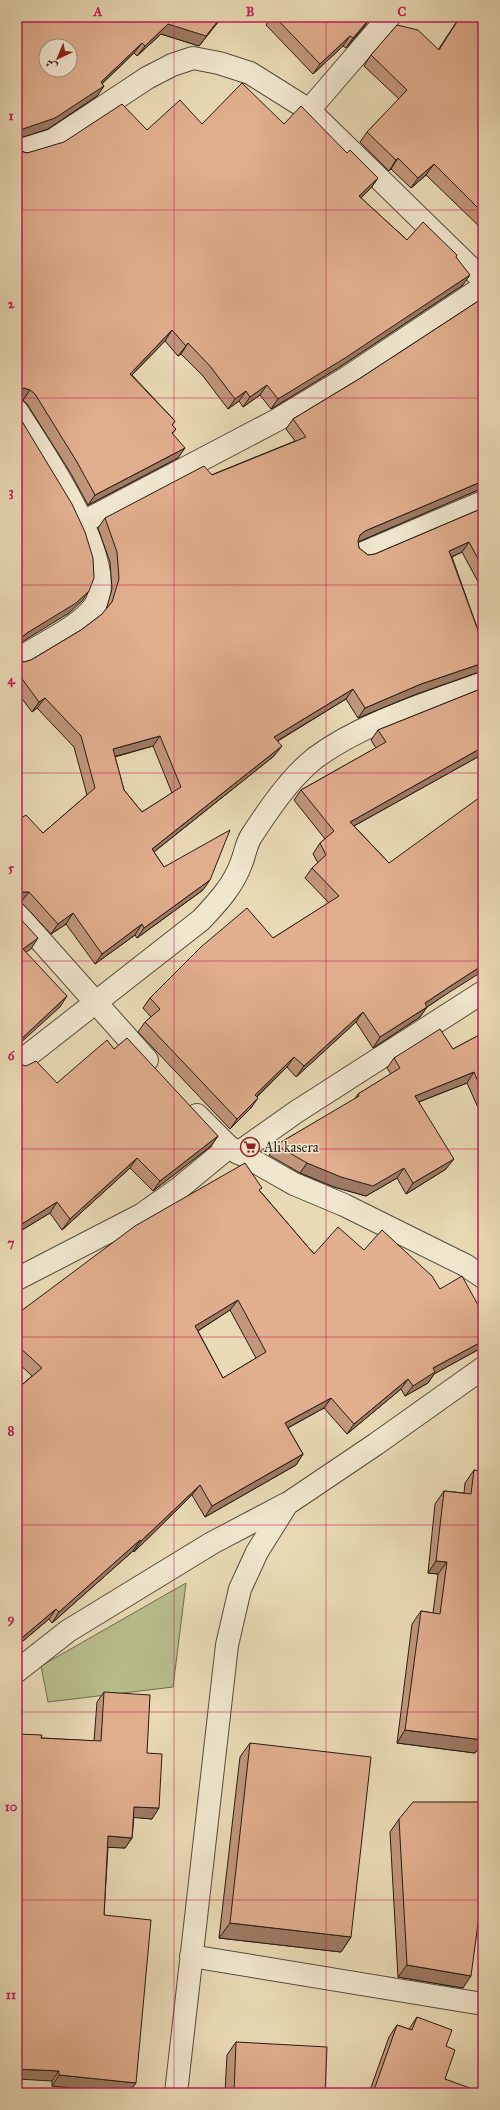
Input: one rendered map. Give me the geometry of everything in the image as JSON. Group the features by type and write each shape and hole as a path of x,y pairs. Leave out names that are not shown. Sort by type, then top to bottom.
{"street":[{"path":"309,110 389,17"},
{"path":"17,151 54,140 147,78 172,65 193,58 219,62 250,73 309,110 483,280"},
{"path":"83,522 277,420 345,379 483,287"},
{"path":"17,411 83,522 97,561 100,588 99,599 85,616 17,660"},
{"path":"363,553 483,502"},
{"path":"17,1064 201,920 222,898 241,865 250,837 298,774 315,759 342,741 382,722 483,683"},
{"path":"17,914 95,1004 159,1074"},
{"path":"17,1279 141,1215 233,1150 296,1112 483,992"},
{"path":"181,1098 233,1150 294,1184 344,1205 465,1265 483,1277"},
{"path":"17,1671 68,1631 212,1543 287,1504 376,1444 483,1368"},
{"path":"176,2093 227,1645 240,1589 257,1552 287,1504"},
{"path":"191,1956 483,2004"}],"green space":[{"path":"186,1583 173,1687 48,1702 41,1666"}],"building":[{"path":"17,17 221,17 206,36 168,24 145,46 142,43 101,82 104,86 55,118 17,131"},
{"path":"275,17 371,17 353,38 350,36 320,64"},
{"path":"460,17 483,17 483,213 434,164 418,178 398,158 396,160 367,132 407,90 371,55 397,25 418,30 439,50"},
{"path":"242,83 284,124 301,106 347,153 350,150 378,178 359,196 407,240 423,222 457,255 456,257 470,275 345,358 278,399 267,385 250,397 246,391 235,399 210,366 188,343 186,346 172,330 130,374 175,421 172,425 176,429 172,433 185,448 95,495 77,462 35,394 24,388 17,391 17,150 27,153 64,142 122,104 147,130 180,100 202,124"},
{"path":"483,298 483,481 365,531 360,535 358,541 359,548 368,555 375,554 483,508 483,568 469,542 449,551 483,644 483,663 421,684 365,708 353,689 274,737 282,746 152,849 164,867 230,830 210,880 144,928 142,924 102,954 73,913 58,924 29,892 21,892 17,895 17,810 23,817 26,815 43,833 95,788 81,736 45,698 39,702 17,672 17,660 24,662 31,660 81,630 101,615 112,602 119,579 117,552 105,518 204,466 212,475 306,437 293,419 359,379","holes":["160,736 181,787 142,812 124,790 113,749"]},
{"path":"17,413 72,504 85,532 93,558 94,578 89,591 76,603 27,633 17,641"},
{"path":"483,688 483,747 350,822 389,863 483,795 483,965 425,1003 427,1007 380,1037 363,1012 304,1066 294,1057 255,1095 258,1098 237,1119 145,1022 160,1009 150,998 201,947 247,908 273,938 339,896 312,868 326,855 320,843 334,831 301,790 386,742 378,730"},
{"path":"17,915 38,938 23,949 67,996 17,1043"},
{"path":"440,1029 453,1049 483,1033 483,1093 474,1072 415,1096 454,1159 413,1183 404,1168 373,1186 341,1177 307,1163 276,1145 359,1096 358,1094 400,1068 394,1058"},
{"path":"127,1038 218,1136 160,1181 137,1158 70,1219 57,1202 17,1227 17,1063 26,1066 36,1061 57,1083 107,1040 114,1049"},
{"path":"245,1163 262,1188 259,1190 314,1254 338,1227 364,1250 382,1230 432,1276 440,1289 462,1276 483,1314 483,1341 433,1368 435,1372 413,1386 408,1379 354,1424 331,1398 285,1423 303,1454 212,1506 200,1485 141,1541 140,1540 59,1612 56,1609 17,1642 17,1389 42,1368 17,1345 17,1314 135,1226","holes":["238,1300 266,1352 223,1378 195,1326"]},
{"path":"474,1470 483,1472 483,1740 405,1730 421,1611 440,1614 447,1562 436,1561 444,1491 471,1494"},
{"path":"104,1692 150,1695 147,1753 162,1754 159,1808 134,1807 132,1838 108,1836 104,1915 151,1920 136,2083 59,2075 59,2071 17,2069 17,1734 42,1735 41,1738 101,1741"},
{"path":"250,1743 371,1757 351,1937 230,1923"},
{"path":"413,1802 482,1802 483,1886 471,1976 407,1965 399,1819"},
{"path":"417,2017 452,2030 446,2046 455,2050 445,2079 470,2088 468,2093 373,2093 397,2025 412,2030"},
{"path":"236,2042 327,2047 325,2093 234,2093"}],"place":[{"name":"Ali kasera","path":"250,1147"}]}
